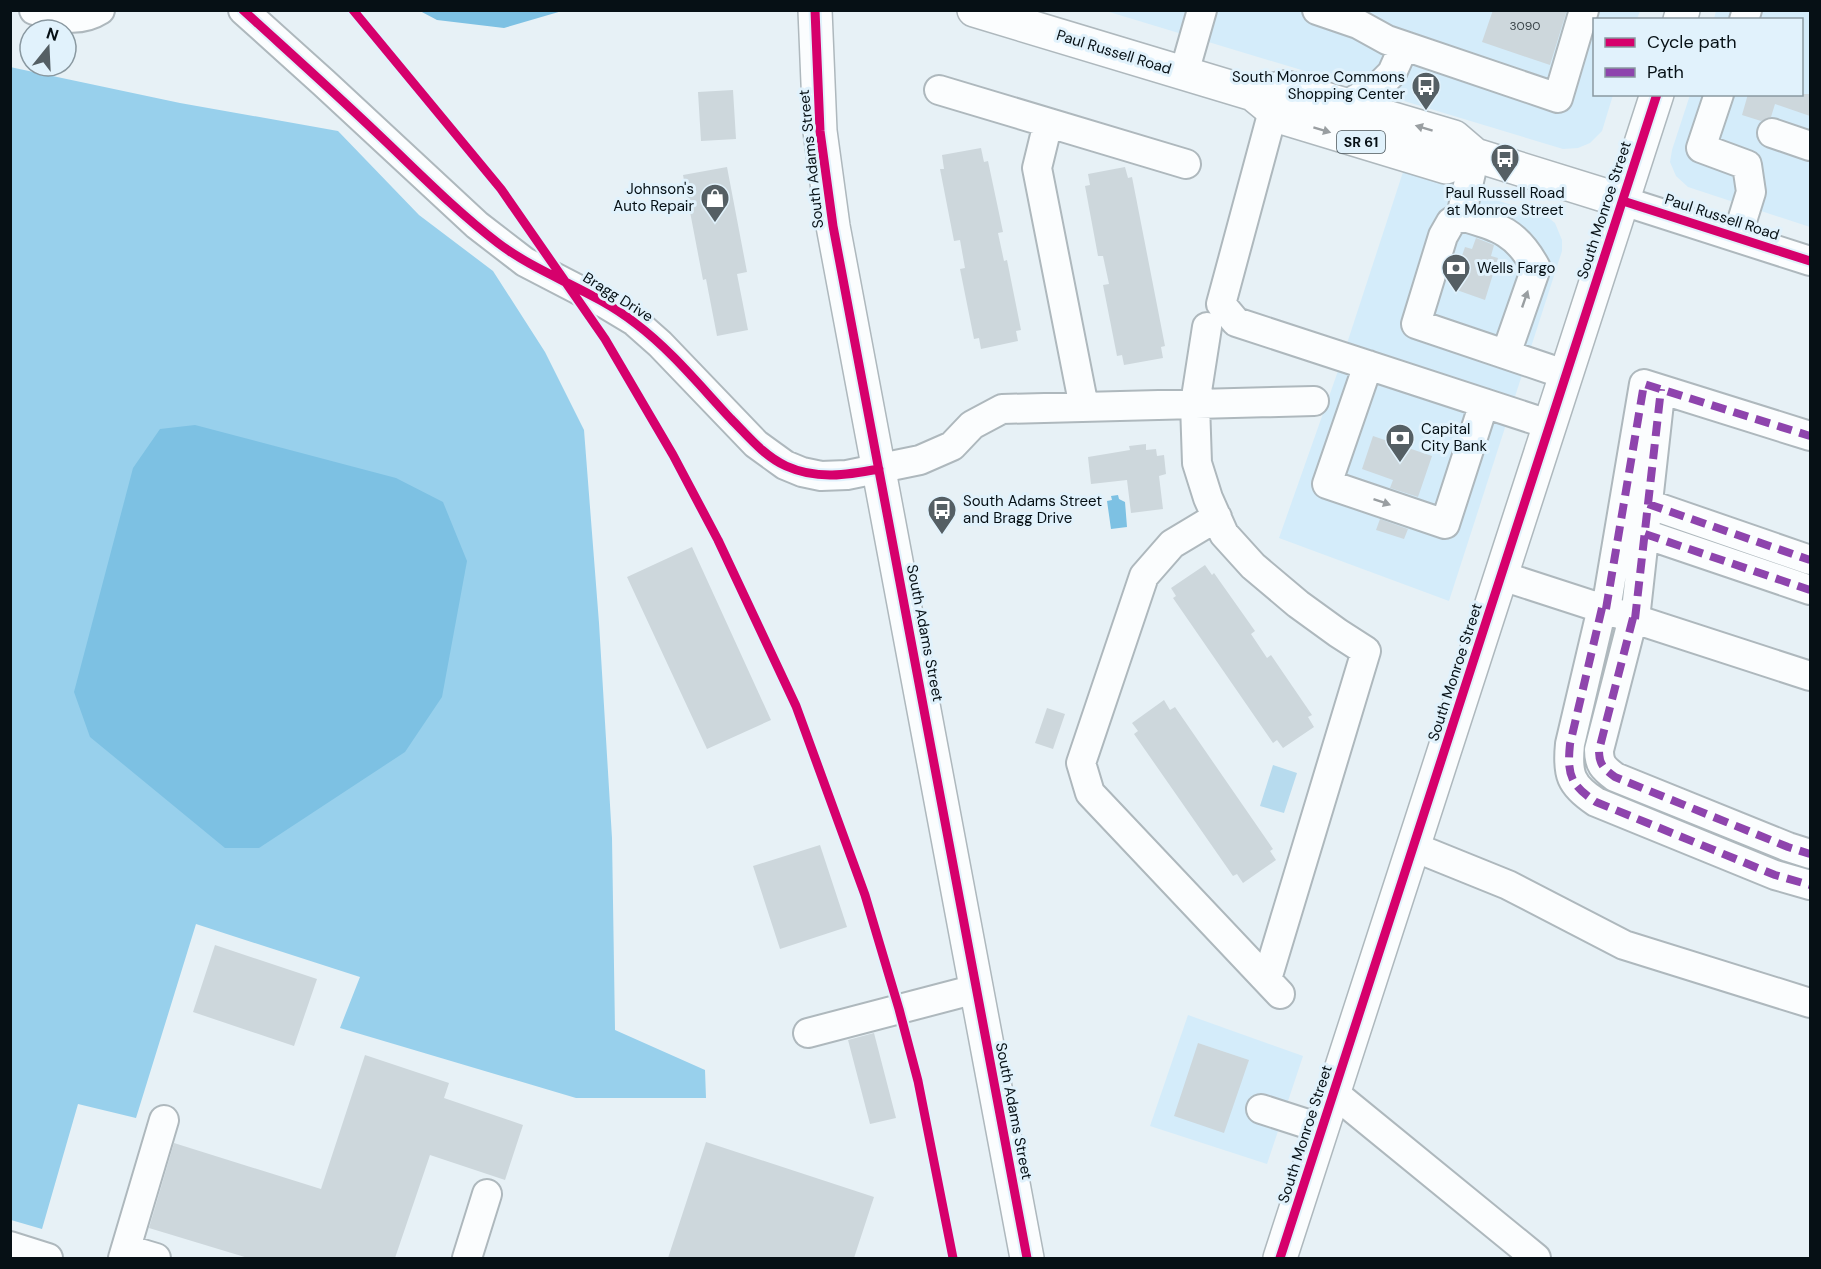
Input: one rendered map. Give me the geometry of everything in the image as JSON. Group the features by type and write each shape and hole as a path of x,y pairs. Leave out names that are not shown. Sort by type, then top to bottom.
{"main road":[{"name":"South Adams Street","path":"815,10 820,131 831,214 1027,1258"},
{"name":"Paul Russell Road","path":"974,10 1015,17 1184,73 1263,102 1281,117 1446,167 1475,155"},
{"name":"Paul Russell Road","path":"1263,102 1285,87 1454,137 1475,155 1623,201"},
{"name":"South Monroe Street","path":"1280,1258 1656,96"}],"street":[{"path":"34,10 69,20 95,14 100,10"},
{"name":"Bragg Drive","path":"243,10 490,237 525,262 604,303 642,329 660,344 756,444 774,459 802,472 821,476 847,476 920,460 952,446 972,425 1002,409 1314,401"},
{"path":"1184,73 1202,10"},
{"path":"1317,10 1358,24 1404,46 1558,98 1583,15"},
{"path":"1346,105 1379,86 1392,73 1404,46"},
{"path":"939,90 1186,164"},
{"path":"1718,96 1701,148 1747,165 1751,192 1737,237"},
{"path":"1263,102 1221,304 1236,322 1551,425"},
{"path":"1048,123 1037,168 1084,407"},
{"path":"1772,133 1810,146"},
{"path":"1475,155 1461,216 1451,222 1443,236 1416,324 1567,375"},
{"name":"Paul Russell Road","path":"1623,201 1810,261"},
{"path":"1461,216 1499,227 1527,251 1536,268 1506,354"},
{"path":"1207,327 1195,404 1197,464 1208,498 1224,534 1252,566 1298,604 1366,651 1274,986 1090,793 1081,763 1144,576 1172,544 1216,517"},
{"path":"1368,365 1327,484 1445,524 1484,403"},
{"path":"1810,436 1644,384 1604,609 1570,744 1568,764 1572,779 1580,791 1596,802 1775,875 1810,885"},
{"path":"1661,389 1634,619 1599,750 1599,759 1603,768 1615,777 1810,854"},
{"path":"1648,504 1810,560"},
{"path":"1644,534 1810,590"},
{"path":"1502,576 1810,676"},
{"path":"1414,847 1508,885 1624,945 1810,1003"},
{"path":"808,1033 976,989"},
{"path":"1334,1094 1536,1258"},
{"path":"1261,1109 1323,1129"},
{"path":"156,1258 124,1254 164,1120"},
{"path":"467,1258 487,1194"},
{"path":"10,1246 48,1258"}],"shaded area":[{"path":"420,11 562,11 504,28 437,20"},
{"path":"1106,11 1640,11 1637,18 1593,18 1593,96 1613,96 1602,131 1590,143 1578,148 1563,149"},
{"path":"1716,11 1810,11 1810,227 1688,187 1676,176 1670,162 1672,150 1690,96 1803,96 1803,18 1714,18"},
{"path":"10,67 18,69 18,78 62,78 180,103 338,131 419,215 493,271 545,352 584,430 612,838 615,1030 705,1070 706,1098 576,1098 340,1028 360,977 196,924 136,1118 78,1104 42,1229 11,1220"},
{"path":"1403,172 1545,215 1555,223 1562,240 1562,251 1449,601 1279,538 1338,371"},
{"path":"195,425 396,478 443,502 467,561 442,697 405,752 259,848 225,848 90,737 74,692 133,468 160,429"},
{"path":"1118,495 1119,499 1125,502 1127,527 1111,529 1107,501 1112,500 1111,496"},
{"path":"1273,765 1297,773 1284,813 1260,806"},
{"path":"1188,1015 1303,1056 1267,1164 1150,1126"}],"building":[{"path":"1493,10 1567,10 1550,65 1482,42"},
{"path":"733,90 736,139 701,141 698,92"},
{"path":"1810,94 1810,116 1775,104 1771,117 1761,121 1742,115 1747,96"},
{"path":"981,148 984,162 988,161 1003,232 998,233 1004,261 1007,260 1021,330 1016,331 1018,341 981,349 979,338 974,339 960,269 965,268 960,240 954,241 940,169 944,169 942,155"},
{"name":"Johnson's Auto Repair","path":"727,167 747,272 737,274 748,330 717,336 706,279 703,280 683,175"},
{"path":"1125,167 1128,178 1132,177 1165,346 1161,347 1163,358 1124,365 1122,355 1117,356 1103,285 1109,284 1103,256 1098,256 1085,186 1090,185 1088,174"},
{"path":"1476,238 1494,245 1491,256 1498,258 1485,300 1451,288 1465,247 1472,249"},
{"name":"Capital City Bank","path":"1373,436 1432,456 1418,497 1390,488 1393,480 1362,469"},
{"path":"1146,444 1146,450 1156,449 1157,456 1164,455 1166,474 1159,476 1163,509 1131,513 1127,480 1091,484 1088,457 1130,450 1129,446"},
{"path":"1380,519 1408,529 1404,539 1376,530"},
{"path":"692,547 771,720 707,749 627,577"},
{"path":"1205,565 1212,575 1214,573 1255,631 1251,634 1267,658 1271,655 1312,715 1308,717 1314,727 1283,748 1277,740 1273,743 1173,598 1176,596 1171,588"},
{"path":"1164,700 1170,710 1175,707 1273,849 1270,851 1276,860 1243,883 1237,874 1233,876 1134,734 1138,731 1132,723"},
{"path":"1047,708 1065,714 1053,749 1035,743"},
{"path":"820,845 847,927 780,949 753,866"},
{"path":"215,945 317,979 294,1046 193,1012"},
{"path":"874,1033 896,1118 870,1124 848,1040"},
{"path":"1198,1043 1249,1060 1224,1133 1174,1116"},
{"path":"365,1055 449,1083 444,1098 523,1125 505,1180 430,1155 395,1258 248,1258 149,1228 174,1143 321,1189"},
{"path":"706,1142 874,1197 854,1258 668,1258"}],"marked path":[{"path":"1606,609 1644,384 1810,436"},
{"path":"1635,619 1661,389"},
{"path":"1648,504 1810,560"},
{"path":"1645,534 1810,590"},
{"path":"1602,608 1570,744 1570,771 1576,784 1596,802 1775,875 1810,885"},
{"path":"1633,618 1599,750 1602,765 1615,777 1810,854"}],"cycle path":[{"path":"243,10 482,231 531,264 619,311 661,345 750,439 771,457 786,466 821,475 879,469"},
{"path":"353,10 501,189 605,339 673,455 718,540 796,706 865,895 918,1081 953,1258"},
{"path":"815,10 820,131 833,226 1027,1258"},
{"path":"1280,1258 1656,96"},
{"path":"1623,201 1810,261"}],"place":[{"name":"South Monroe Commons Shopping Center","path":"1426,112"},
{"name":"Paul Russell Road at Monroe Street","path":"1505,184"},
{"name":"Johnson's Auto Repair","path":"715,224"},
{"name":"Wells Fargo","path":"1456,294"},
{"name":"Capital City Bank","path":"1400,464"},
{"name":"South Adams Street and Bragg Drive","path":"942,536"}]}
